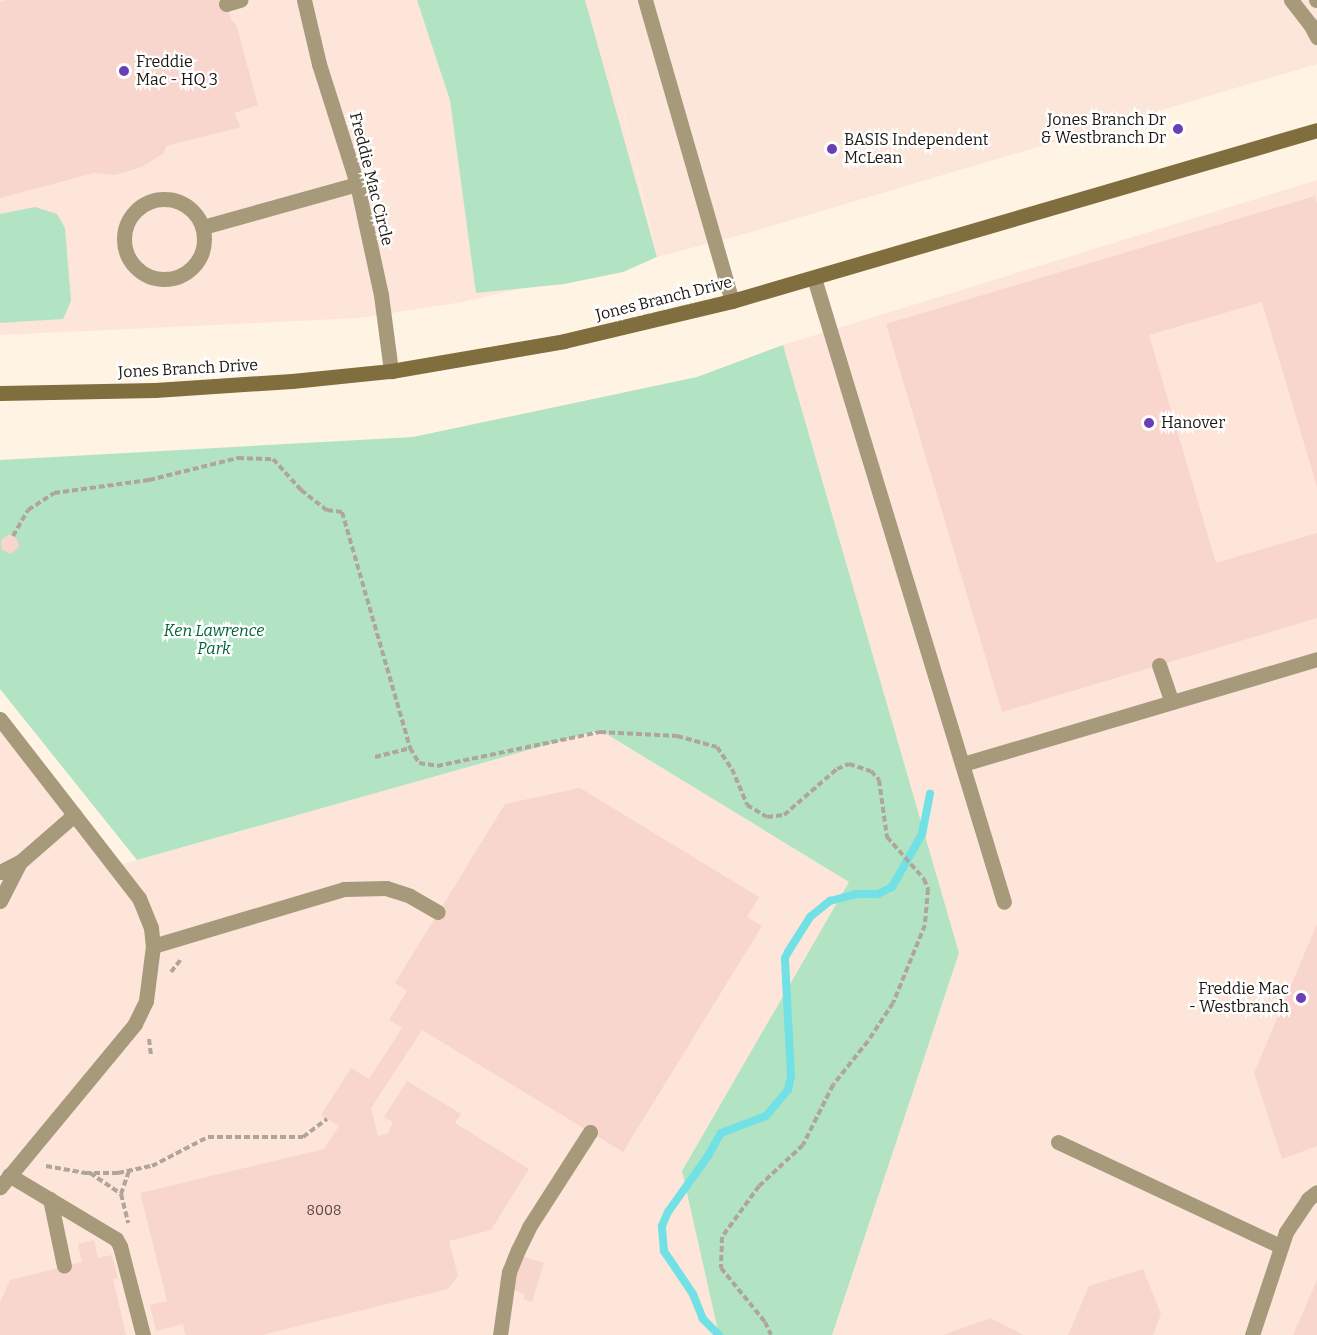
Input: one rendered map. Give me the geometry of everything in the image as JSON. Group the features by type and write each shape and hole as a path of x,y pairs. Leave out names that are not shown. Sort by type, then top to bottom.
{"main road":[{"name":"Jones Branch Drive","path":"0,393 199,388 391,370 564,341 732,301 1317,130"}],"street":[{"name":"Freddie Mac Circle","path":"304,0 319,64 357,184 381,295 391,370"},
{"path":"645,0 732,301"},
{"path":"1291,0 1317,37"},
{"path":"202,227 357,184"},
{"path":"157,199 180,202 190,208 202,227 202,254 195,265 178,277 158,279 145,275 134,267 123,243 124,229 129,218 146,203 157,199"},
{"path":"814,278 1004,902"},
{"path":"963,764 1317,659"},
{"path":"1159,665 1172,702"},
{"path":"0,719 140,898 151,928 153,946 146,1001 135,1024 5,1181 50,1199 116,1239 120,1246 143,1335"},
{"path":"0,872 20,862 74,815"},
{"path":"0,901 20,862"},
{"path":"153,946 344,889 386,888 410,896 438,912"},
{"path":"500,1335 509,1272 518,1250 529,1227 590,1132"},
{"path":"1058,1142 1280,1246"},
{"path":"1252,1335 1280,1246 1293,1218 1308,1199 1317,1192"},
{"path":"50,1199 64,1266"}],"path":[{"path":"13,536 28,510 54,493 149,480 238,458 273,459 301,490 327,510 342,512 410,748 419,763 437,766 600,732 677,736 717,747 732,769 747,805 767,817 784,814 837,769 849,764 863,766 879,780 887,837 896,850 917,871 928,889 925,925 893,1003 868,1041 832,1085 803,1145 759,1186 723,1237 721,1268 765,1322 771,1335"},
{"path":"375,757 410,748"},
{"path":"46,1166 85,1173 129,1171 152,1166 208,1137 303,1137 327,1119"},
{"path":"121,1194 129,1171"}],"shaded area":[{"path":"0,0 598,0 656,257 463,302 359,318 0,335"},
{"name":"BASIS Independent McLean","path":"598,0 1317,0 1317,64 748,233 657,257"},
{"path":"1317,180 1317,1335 831,1335 959,953 783,345"},
{"path":"0,726 116,866 600,730 849,882 682,1171 719,1335 0,1335"}],"green space":[{"path":"417,0 585,0 657,257 623,272 564,284 476,293 450,100"},
{"path":"35,207 57,214 65,228 71,301 63,319 0,323 0,214"},
{"name":"Ken Lawrence Park","path":"783,345 959,953 832,1335 719,1335 682,1171 849,882 600,730 137,860 0,689 0,460 413,437 697,377"}],"building":[{"name":"Freddie Mac - HQ 3","path":"5,0 225,0 232,21 236,24 258,105 234,113 241,127 166,146 164,153 142,167 115,175 94,173 0,198 0,2"},
{"name":"Hanover","path":"1315,196 1317,204 1317,487 1262,302 1149,335 1216,563 1317,533 1317,618 1002,712 886,324"},
{"path":"9,534 17,539 19,547 11,554 2,550 1,540"},
{"path":"580,788 759,897 747,917 762,926 623,1152 422,1030 371,1108 378,1136 387,1134 393,1122 384,1117 407,1081 461,1114 455,1123 529,1169 491,1230 449,1241 458,1276 448,1289 262,1335 185,1335 183,1324 156,1331 150,1305 167,1301 140,1193 324,1149 339,1126 321,1115 351,1068 369,1079 402,1028 389,1020 407,991 395,983 505,804"},
{"name":"Freddie Mac - Westbranch","path":"1317,924 1317,1146 1282,1159 1254,1073"},
{"path":"94,1240 98,1258 112,1255 118,1279 113,1279 126,1335 0,1335 0,1303 10,1280 82,1262 78,1244"},
{"path":"509,1252 544,1263 532,1302 524,1299 524,1294 499,1284"},
{"path":"1143,1269 1161,1314 1153,1335 1068,1335 1089,1286"},
{"path":"1317,1280 1317,1335 1293,1335"},
{"path":"990,1318 1024,1335 943,1335"}],"waterway":[{"path":"719,1335 703,1319 693,1294 664,1251 662,1226 668,1212 708,1156 721,1133 766,1116 788,1090 791,1076 785,958 788,952 810,917 830,901 856,894 878,894 892,887 922,834 930,794"}],"place":[{"name":"Freddie Mac - HQ 3","path":"124,71"},
{"name":"Jones Branch Dr & Westbranch Dr","path":"1178,129"},
{"name":"BASIS Independent McLean","path":"832,149"},
{"name":"Hanover","path":"1149,423"},
{"name":"Freddie Mac - Westbranch","path":"1301,998"}]}
